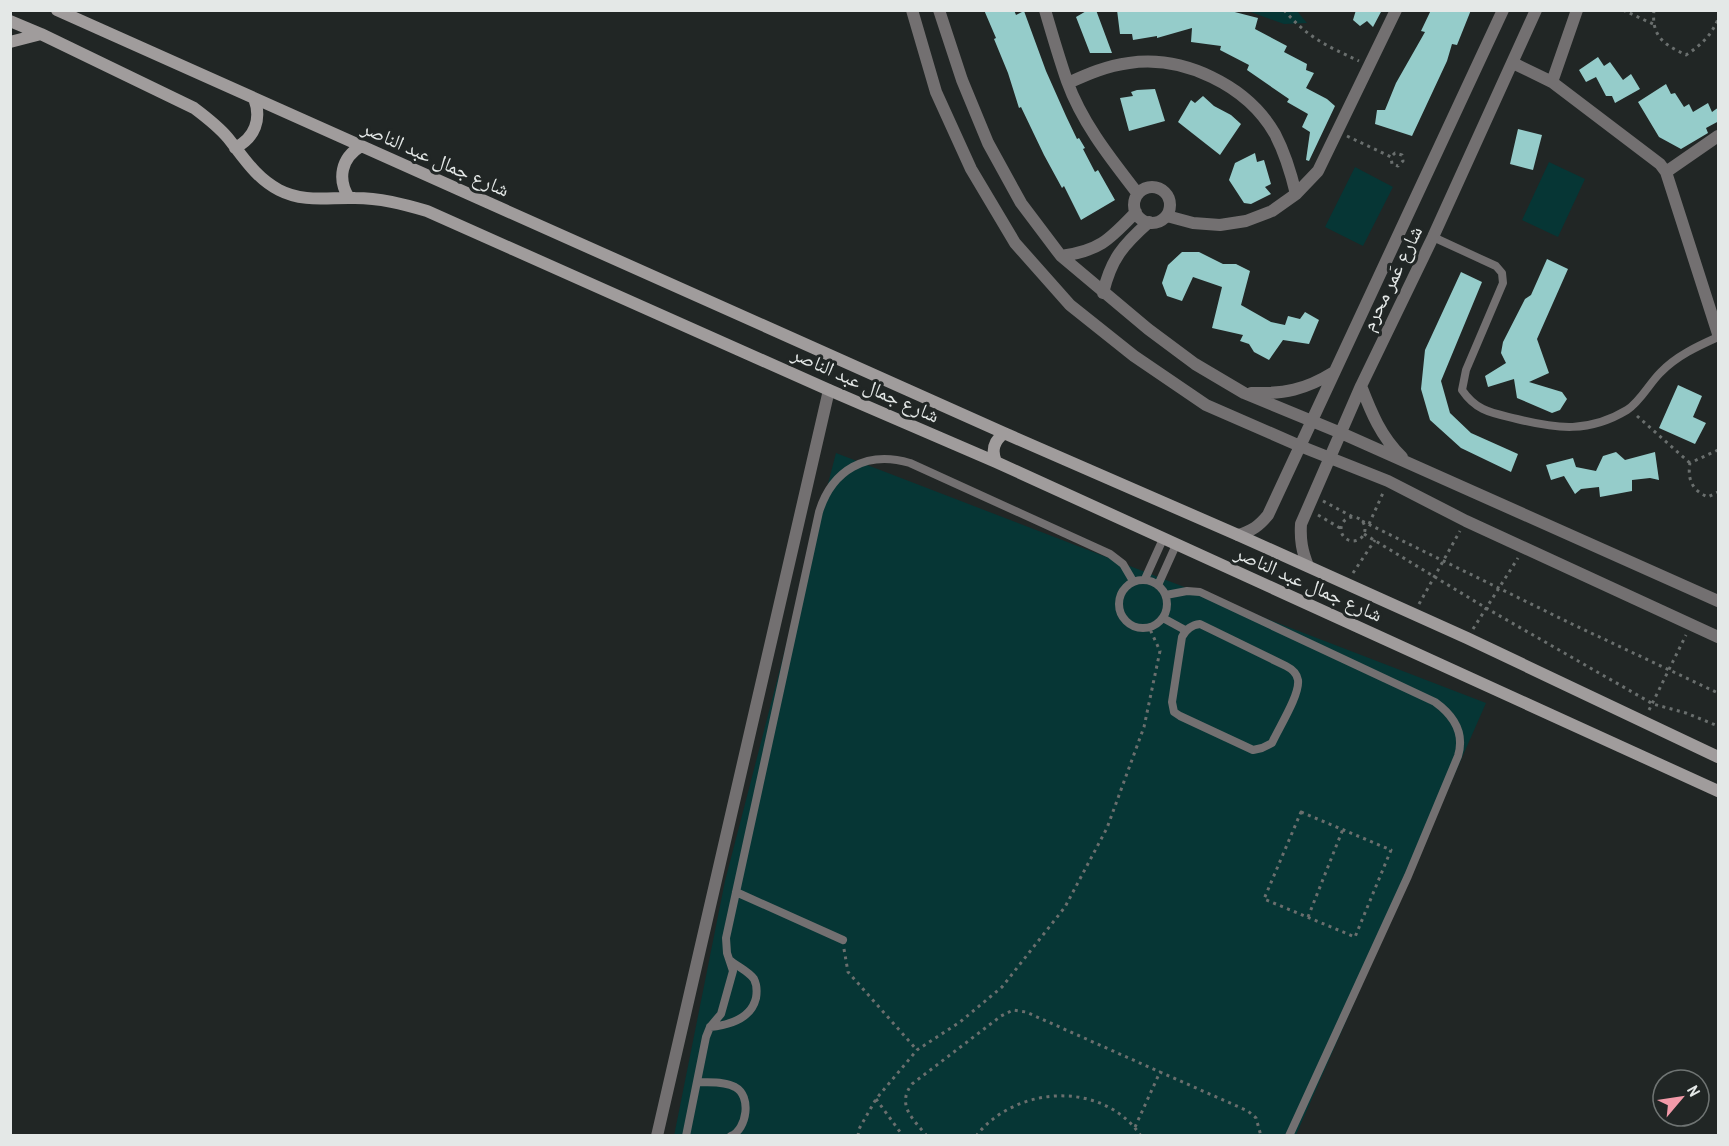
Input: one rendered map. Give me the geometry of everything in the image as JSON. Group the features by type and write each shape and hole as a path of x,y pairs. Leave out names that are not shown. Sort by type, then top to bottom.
{"main road":[{"name":"شارع جمال عبد الناصر","path":"57,10 1004,433 1346,583 1719,757"},
{"name":"شارع جمال عبد الناصر","path":"10,21 40,33 194,108 215,124 259,177 281,191 308,199 349,198 391,201 427,211 996,462 1719,791"},
{"path":"10,42 40,33"},
{"path":"235,148 248,140 256,127 258,113 254,98"},
{"path":"349,198 342,184 342,169 349,155 361,146"},
{"path":"996,462 993,448 1004,433"}],"street":[{"path":"912,10 936,92 971,169 1015,243 1070,304 1134,356 1206,405 1388,481 1466,521 1719,637"},
{"path":"939,10 962,80 988,143 1021,203 1061,256 1103,293 1195,364 1244,393 1341,433 1719,601"},
{"path":"1045,10 1068,83 1111,160 1138,194"},
{"path":"1167,216 1193,223 1220,225 1246,221 1272,211 1296,194 1318,171 1339,132 1396,10"},
{"name":"شارع عَمر محرم","path":"1238,535 1249,532 1260,525 1268,515 1503,10"},
{"name":"شارع عَمر محرم","path":"1308,566 1300,538 1301,524 1361,386 1433,237 1536,10"},
{"path":"1552,82 1577,10"},
{"path":"1068,83 1098,69 1130,62 1164,63 1196,70 1226,85 1252,106 1274,132 1288,162 1296,194"},
{"path":"1513,63 1552,82 1653,157 1666,172 1719,336"},
{"path":"1666,172 1719,136"},
{"path":"1103,293 1108,273 1116,256 1128,241 1149,222 1162,220 1167,216 1170,202 1168,195 1163,190 1150,186 1138,194 1134,206 1139,217 1149,222"},
{"path":"1061,256 1083,253 1101,245 1136,212"},
{"path":"1244,393 1293,391 1315,384 1335,372"},
{"path":"1361,386 1380,430 1407,462"},
{"path":"657,1136 829,390"}],"lane":[{"path":"1433,237 1496,266 1503,278 1466,370 1462,390 1480,409 1548,427 1574,428 1600,422 1629,409 1661,372 1698,345 1719,336"},
{"path":"686,1136 706,1037 710,1027 721,1014 733,971 726,938 819,512 829,488 847,470 859,464 877,459 897,459 1110,554 1124,564 1133,581"},
{"path":"1144,579 1163,538"},
{"path":"1158,585 1176,545"},
{"path":"1144,579 1158,585 1166,595 1166,611 1163,618 1149,627 1134,626 1122,616 1119,600 1121,592 1133,581 1144,579"},
{"path":"1166,595 1187,591 1200,592 1435,702 1450,715 1460,736 1458,756 1408,876 1289,1136"},
{"path":"1163,618 1185,630"},
{"path":"1200,624 1286,666 1296,674 1298,680 1296,692 1272,743 1253,750 1174,712 1172,702 1185,630 1192,625 1200,624"},
{"path":"736,892 843,940"},
{"path":"710,1027 723,1026 736,1021 747,1015 754,1005 757,993 755,981 729,959"},
{"path":"697,1082 728,1084 740,1090 745,1101 743,1122 737,1132 731,1136"}],"path":[{"path":"1284,10 1298,27 1318,42 1370,66"},
{"path":"1623,10 1653,24"},
{"path":"1654,10 1653,24 1665,45 1686,55 1702,44 1714,30 1719,19"},
{"path":"1339,132 1390,157 1392,164 1398,166 1403,161 1402,155 1395,153 1390,157"},
{"path":"1629,409 1690,463"},
{"path":"1690,463 1719,450"},
{"path":"1690,463 1689,480 1694,488 1708,497 1719,492"},
{"path":"1369,524 1388,481"},
{"path":"1314,497 1719,693"},
{"path":"1308,509 1340,528 1344,538 1353,542 1362,538 1364,534 1366,529 1362,520"},
{"path":"1340,528 1345,520 1353,517"},
{"path":"1414,614 1466,521"},
{"path":"1364,534 1486,608 1653,704 1719,726"},
{"path":"1346,583 1375,540"},
{"path":"1467,638 1524,548"},
{"path":"1644,723 1691,624"},
{"path":"858,1136 859,1129 876,1099 917,1050 960,1022 1002,987 1065,907 1107,828 1144,727 1160,651 1149,627"},
{"path":"1301,812 1391,850 1355,938 1308,918 1264,899 1301,812"},
{"path":"1308,918 1343,829"},
{"path":"843,940 848,972 917,1050"},
{"path":"927,1136 908,1113 905,1101 907,1090 1001,1016 1013,1010 1026,1012 1248,1111 1256,1118 1261,1136"},
{"path":"1135,1127 1160,1072"},
{"path":"976,1136 999,1113 1031,1098 1072,1096 1105,1103 1135,1127 1141,1136"},
{"path":"876,1099 903,1136"}],"shaded area":[{"path":"1248,11 1297,11 1307,23 1284,24"},
{"path":"1549,162 1585,179 1558,237 1522,220"},
{"path":"1355,167 1393,187 1363,246 1325,227"},
{"path":"836,453 1486,703 1296,1135 674,1136 725,881"}],"building":[{"path":"984,10 1014,10 1016,15 1024,11 1046,71 1077,139 1079,138 1095,172 1098,170 1115,200 1081,220 1064,186 1062,188 1044,155 1021,107 1019,108 994,39 996,38"},
{"path":"1088,10 1096,10 1112,53 1090,53 1076,17"},
{"path":"1117,10 1227,10 1258,18 1255,29 1287,46 1284,52 1307,64 1306,70 1314,73 1306,88 1335,106 1309,161 1306,160 1310,132 1302,127 1308,114 1287,102 1289,99 1247,70 1249,65 1220,50 1221,46 1191,42 1192,28 1157,38 1157,36 1133,40 1132,34 1120,34"},
{"path":"1356,10 1382,10 1373,27 1367,21 1360,26 1353,20"},
{"path":"1431,10 1471,10 1457,45 1452,44 1447,61 1412,136 1375,124 1377,110 1385,110 1396,83 1425,32 1421,31"},
{"path":"1598,57 1604,66 1610,62 1623,80 1631,74 1640,89 1615,103 1612,96 1606,96 1596,77 1586,82 1579,70"},
{"path":"1666,84 1671,94 1675,93 1684,107 1689,104 1693,112 1708,103 1712,112 1719,107 1719,121 1706,128 1708,133 1681,149 1659,137 1638,102"},
{"path":"1155,89 1165,121 1129,131 1120,98 1133,96 1131,92 1137,90"},
{"path":"1203,96 1241,124 1220,155 1178,122 1191,100 1195,103"},
{"path":"1518,129 1542,135 1533,170 1510,164"},
{"path":"1255,153 1257,162 1264,160 1271,184 1265,187 1271,194 1251,204 1244,203 1229,180 1235,163"},
{"path":"1182,252 1199,252 1223,264 1236,264 1250,271 1241,305 1271,322 1285,325 1288,316 1300,319 1305,312 1319,320 1309,344 1283,340 1269,360 1254,352 1249,344 1240,341 1243,335 1212,328 1222,287 1193,277 1182,301 1167,296 1162,283 1168,265"},
{"path":"1547,259 1568,269 1537,339 1549,373 1529,382 1562,392 1567,399 1560,410 1552,413 1517,398 1514,379 1488,387 1485,376 1506,363 1501,353 1503,342 1525,299 1531,295"},
{"path":"1461,272 1482,282 1441,381 1450,413 1471,433 1518,454 1511,472 1461,448 1430,420 1421,389 1425,350"},
{"path":"1678,385 1702,396 1693,417 1706,423 1695,444 1659,428"},
{"path":"1616,452 1625,460 1655,452 1659,480 1650,478 1632,480 1632,491 1600,497 1599,487 1581,489 1575,494 1564,476 1551,480 1546,465 1573,458 1576,467 1596,471 1603,456"}]}
